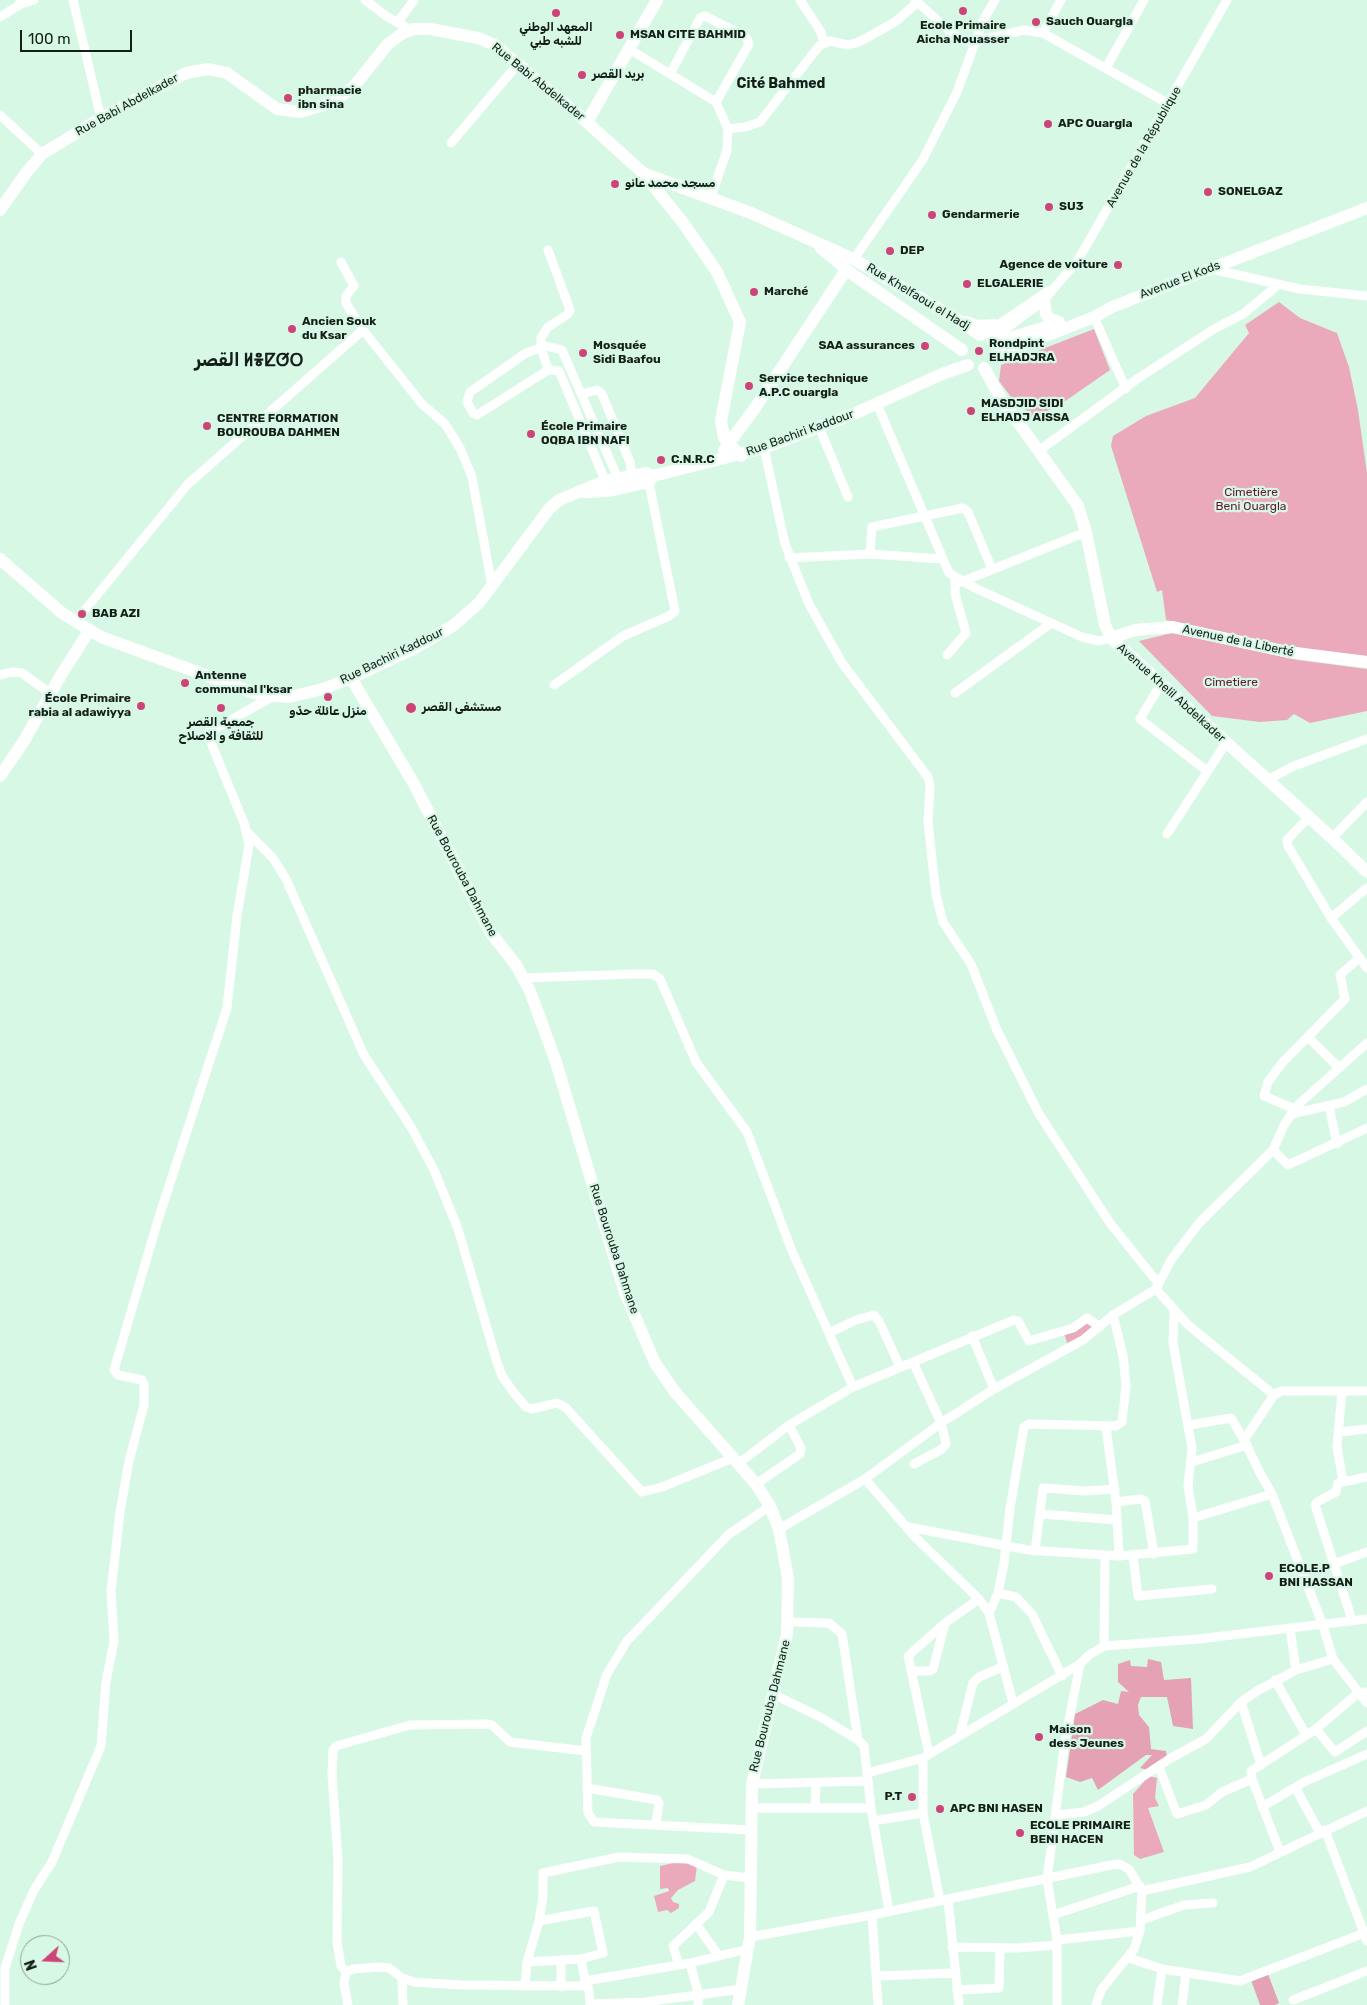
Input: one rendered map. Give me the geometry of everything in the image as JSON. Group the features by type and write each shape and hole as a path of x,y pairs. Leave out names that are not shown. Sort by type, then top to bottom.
{"street":[{"path":"0,17 20,2 34,0"},
{"path":"74,0 101,118"},
{"path":"365,0 411,30"},
{"path":"398,22 414,0"},
{"path":"587,122 657,0"},
{"path":"800,0 821,32 824,43"},
{"path":"720,460 728,444 922,161 957,92 976,41 995,0"},
{"path":"1043,33 1061,0"},
{"path":"1106,68 1144,0"},
{"name":"Avenue de la République","path":"1053,288 1078,260 1227,0"},
{"path":"824,43 848,44 859,42 895,22 916,1 954,35 966,40 976,41 1024,30 1043,33 1169,104"},
{"path":"670,74 700,18 705,16 746,37 749,44 716,102"},
{"name":"Rue Babi Abdelkader","path":"0,210 33,163 42,154 101,118 183,74 208,69 227,73 238,79 280,111 305,111 343,95 355,85 388,44 403,33 411,30 430,29 478,38 495,45 587,122 643,173"},
{"path":"728,129 745,128 760,122 784,88 824,43"},
{"path":"629,49 716,102 728,129 727,150 711,197"},
{"path":"451,143 518,64"},
{"path":"0,115 42,154"},
{"path":"643,173 684,224 717,272 740,322 721,421 722,432 728,444 740,456"},
{"name":"Rue Khelfaoui el Hadj","path":"643,173 711,197 809,238 850,264 958,320 988,342"},
{"name":"Avenue El Kods","path":"988,342 1094,317 1112,307 1367,208"},
{"path":"548,250 570,310 568,314 548,327 541,338 541,347 548,370"},
{"path":"341,262 354,286 346,296 346,304 363,330 422,404 445,424 460,448 472,477 492,586"},
{"name":"Rue Khelfaoui el Hadj","path":"850,264 964,356"},
{"path":"1211,269 1278,285 1367,296"},
{"path":"1040,450 1182,350 1243,314 1278,285"},
{"path":"988,342 1044,299 1053,288"},
{"path":"958,320 978,326 995,325 1053,288"},
{"path":"1044,299 1046,314 1059,322"},
{"path":"995,325 988,342 991,363 984,368 976,368 964,356 968,339 988,342 1091,311 1112,307"},
{"path":"1094,317 1126,389"},
{"path":"75,622 188,484 363,330"},
{"path":"570,365 559,370 548,370 480,414 473,413 469,408 467,402 470,392 526,353 549,345 562,350 570,365 620,483"},
{"name":"Rue Bachiri Kaddour","path":"0,559 75,622 90,631 246,690 273,697 306,694 351,678 445,630 469,613 492,586 554,504 566,497 740,456 762,449 877,404 942,374 964,356"},
{"name":"Avenue Khelil Abdelkader","path":"984,368 1000,397 1040,450 1078,506 1086,532 1105,625 1111,638 1367,872"},
{"path":"559,370 607,486"},
{"path":"582,394 597,390 602,394 630,462 632,476"},
{"path":"877,404 942,559 958,580 1050,624 1094,641 1111,638"},
{"path":"819,428 848,497"},
{"path":"740,429 746,442 762,449 789,558 834,651 928,777 928,822 939,911 943,922 971,964 996,1028 1028,1094 1088,1191 1174,1312 1274,1395"},
{"name":"Rue Bachiri Kaddour","path":"620,483 632,476 649,477"},
{"path":"554,685 623,636 669,616 675,611 649,477"},
{"path":"870,554 872,528 963,508 966,509 992,570"},
{"path":"958,580 992,570 1086,532"},
{"path":"789,558 870,554 942,559"},
{"path":"947,655 966,629 955,594 958,580"},
{"path":"955,693 1050,624"},
{"name":"Avenue de la Liberté","path":"1111,638 1129,631 1174,627 1288,652 1367,662"},
{"path":"0,776 24,741 90,631"},
{"path":"0,675 12,672 22,673 51,694"},
{"name":"Rue Bourouba Dahmane","path":"351,678 414,784 491,933 524,978 556,1062 633,1312 662,1376 756,1484 770,1506 779,1529 788,1579 788,1622 774,1695 752,1784 750,1808 749,1943 738,2005"},
{"path":"1161,684 1140,719 1208,771"},
{"path":"6,2005 6,1968 19,1924 34,1890 52,1862 101,1746 106,1682 114,1641 111,1591 120,1512 144,1405 144,1384 142,1380 118,1375 114,1370 166,1195 215,1051 227,1008 237,916 249,857 247,832 209,735 212,729 273,697"},
{"path":"1267,780 1294,766 1367,739"},
{"path":"1167,834 1226,742"},
{"path":"1332,838 1367,802"},
{"path":"1309,817 1287,843 1331,918 1367,968"},
{"path":"247,832 273,858 286,880 364,1055 411,1127 434,1170 464,1247 502,1376 514,1393 529,1408 557,1403 566,1408 642,1492 662,1488 735,1461 790,1425 853,1388 1016,1319 1029,1341 1073,1328 1087,1318 1100,1326"},
{"path":"1331,918 1367,888"},
{"path":"1359,958 1340,975 1346,999 1282,1063 1268,1082 1263,1093 1267,1099 1293,1112 1344,1102 1367,1089"},
{"path":"524,978 652,974 660,979 696,1062 747,1132 792,1251 853,1388"},
{"path":"1308,1037 1338,1067"},
{"path":"779,1529 865,1479 941,1423 994,1389 1083,1340 1113,1315 1157,1286 1185,1239 1273,1150 1293,1112 1338,1067 1367,1043"},
{"path":"1329,1106 1337,1144"},
{"path":"1273,1150 1288,1166 1367,1128"},
{"path":"908,1528 1006,1548 1035,1551 1133,1556 1193,1549 1193,1518 1188,1486 1192,1462 1189,1425 1173,1343 1174,1312"},
{"path":"829,1333 874,1314 879,1320 900,1367"},
{"path":"989,1613 998,1593 1024,1427 1029,1424 1106,1427 1121,1424 1125,1392 1123,1356 1113,1315"},
{"path":"972,1336 994,1389"},
{"path":"913,1362 941,1423 945,1446 914,1464"},
{"path":"1192,1462 1246,1442 1274,1395 1287,1390 1367,1391"},
{"path":"1342,1392 1337,1454 1343,1482"},
{"path":"1189,1425 1229,1418 1246,1442 1272,1494 1322,1623 1333,1659 1362,1693 1367,1703"},
{"path":"756,1484 800,1454 801,1448 790,1425"},
{"path":"1106,1427 1116,1502 1119,1556"},
{"path":"1339,1432 1367,1430"},
{"path":"1352,1620 1315,1505 1336,1492 1337,1484 1367,1477"},
{"path":"865,1479 908,1528 979,1599 989,1613 1013,1703"},
{"path":"1035,1551 1044,1488 1086,1491 1114,1489"},
{"path":"1193,1518 1272,1494"},
{"path":"1116,1502 1141,1499 1145,1501 1154,1554"},
{"path":"751,1830 656,1823 594,1822 588,1813 587,1730 607,1674 627,1641 728,1535 770,1506"},
{"path":"1041,1514 1117,1520"},
{"path":"1334,1564 1367,1552"},
{"path":"1104,1646 1105,1556"},
{"path":"1133,1556 1138,1596 1212,1589"},
{"path":"998,1593 1016,1597 1032,1614 1062,1676"},
{"path":"959,2005 944,1900 923,1813 926,1756 907,1658 908,1654 945,1622 979,1599"},
{"path":"752,1784 816,1783 867,1777 926,1756 960,1734 1062,1676 1104,1646 1198,1639 1367,1619"},
{"path":"788,1622 829,1622 842,1634 858,1740"},
{"path":"911,1671 930,1671 933,1669 945,1622"},
{"path":"1290,1628 1296,1670"},
{"path":"1056,1815 1089,1811 1120,1794 1159,1767 1209,1737 1241,1702 1275,1680 1296,1670 1333,1659"},
{"path":"1057,2005 1057,1943 1047,1878 1065,1740 1080,1664"},
{"path":"960,1734 973,1683 979,1677 1002,1666"},
{"path":"1275,1680 1306,1735"},
{"path":"1280,1852 1262,1807 1251,1772 1316,1728 1362,1693"},
{"path":"774,1695 800,1706 858,1740 866,1751 871,1808 889,1911"},
{"path":"1241,1702 1261,1765"},
{"path":"346,1972 341,1966 337,1942 338,1859 332,1775 333,1750 338,1744 410,1726 488,1724 492,1725 510,1742 586,1751"},
{"path":"1316,1728 1335,1752 1367,1731"},
{"path":"1262,1807 1311,1779 1367,1754"},
{"path":"1159,1767 1177,1814 1208,1804 1222,1792 1252,1779"},
{"path":"814,1808 816,1783"},
{"path":"587,1788 655,1799 659,1803 656,1823"},
{"path":"1129,1958 1162,1969 1240,1981 1366,1935 1323,1832 1296,1788"},
{"path":"750,1808 871,1808"},
{"path":"873,1821 923,1813"},
{"path":"1053,1915 1141,1889 1236,1871 1366,1814"},
{"path":"524,1986 526,1962 539,1921 543,1897 542,1876 544,1873 619,1857 688,1859 724,1875 750,1878"},
{"path":"346,1972 353,1969 386,1967 402,1978 434,1983 561,1987 586,1984 690,1963 719,1956 749,1943 889,1911 1119,1864 1129,1868 1141,1889 1142,1920 1140,1931 1129,1958 1100,1990 1096,2005"},
{"path":"679,1965 673,1946 709,1912 724,1875"},
{"path":"1142,1920 1184,1905 1213,1903"},
{"path":"526,1962 581,1959 600,1955 603,1952 594,1911 539,1921"},
{"path":"872,1915 878,2005"},
{"path":"696,1924 719,1956"},
{"path":"952,1947 1036,1948 1057,1943 1140,1931"},
{"path":"957,1990 999,1988 1000,1948"},
{"path":"581,1959 590,2005 698,2001 742,1989"},
{"path":"560,1960 561,1987"},
{"path":"690,1963 698,2001"},
{"path":"1157,2005 1162,1969"},
{"path":"346,1972 344,1983 348,2005"},
{"path":"1293,2000 1367,1972"},
{"path":"1182,2005 1186,1973"},
{"path":"876,1976 955,1974"},
{"path":"402,1978 403,2005"}],"green space":[{"name":"Cimetière Beni Ouargla","path":"1279,302 1300,318 1337,333 1349,367 1358,410 1367,473 1367,656 1301,649 1166,620 1162,590 1157,592 1111,446 1113,436 1146,416 1195,398 1249,333 1245,325"},
{"path":"1094,329 1110,370 1061,404 1029,420 1028,412 1011,397 999,381 1001,365"},
{"name":"Cimetiere","path":"1172,633 1298,660 1367,669 1367,711 1310,723 1294,714 1287,720 1260,722 1212,716 1139,641"},
{"path":"1085,1321 1093,1326 1090,1332 1067,1343 1064,1333"},
{"path":"1149,1776 1157,1778 1155,1798 1159,1806 1148,1808 1164,1852 1140,1859 1134,1855 1133,1794"},
{"path":"678,1862 697,1865 695,1881 678,1890 671,1898 673,1902 679,1904 679,1908 671,1913 667,1910 658,1912 654,1896 669,1891 668,1888 660,1889 660,1866"}],"shaded area":[{"path":"1148,1659 1161,1662 1164,1680 1191,1678 1193,1729 1173,1726 1167,1697 1141,1697 1138,1705 1139,1715 1149,1727 1151,1749 1166,1751 1167,1758 1148,1770 1140,1768 1152,1755 1146,1755 1098,1790 1092,1778 1080,1782 1066,1777 1075,1714 1103,1700 1118,1704 1121,1691 1129,1692 1118,1682 1118,1664 1130,1660 1131,1666 1147,1667"},
{"path":"1268,1974 1279,2003 1275,2005 1260,2005 1251,1980"}],"place":[{"name":"Ecole Primaire Aicha Nouasser","path":"963,11"},
{"name":"المعهد الوطني للشبه طبي","path":"556,13"},
{"name":"Sauch Ouargla","path":"1036,22"},
{"name":"MSAN CITE BAHMID","path":"620,35"},
{"name":"بريد القصر","path":"582,75"},
{"name":"pharmacie ibn sina","path":"288,98"},
{"name":"APC Ouargla","path":"1048,124"},
{"name":"مسجد محمد عانو","path":"615,184"},
{"name":"SONELGAZ","path":"1208,192"},
{"name":"SU3","path":"1049,207"},
{"name":"Gendarmerie","path":"932,215"},
{"name":"DEP","path":"890,251"},
{"name":"Agence de voiture","path":"1118,265"},
{"name":"ELGALERIE","path":"967,284"},
{"name":"Marché","path":"754,292"},
{"name":"Ancien Souk du Ksar","path":"292,329"},
{"name":"SAA assurances","path":"925,346"},
{"name":"Rondpint ELHADJRA","path":"979,351"},
{"name":"Mosquée Sidi Baafou","path":"583,353"},
{"name":"Service technique A.P.C ouargla","path":"749,386"},
{"name":"MASDJID SIDI ELHADJ AISSA","path":"971,411"},
{"name":"CENTRE FORMATION BOUROUBA DAHMEN","path":"207,426"},
{"name":"École Primaire OQBA IBN NAFI","path":"531,434"},
{"name":"C.N.R.C","path":"661,460"},
{"name":"BAB AZI","path":"82,614"},
{"name":"Antenne communal l'ksar","path":"185,683"},
{"name":"منزل عائلة حدّو","path":"328,697"},
{"name":"École Primaire rabia al adawiyya","path":"141,706"},
{"name":"جمعية القصر للثقافة و الاصلاح","path":"221,708"},
{"name":"مستشفى القصر","path":"411,708"},
{"name":"ECOLE.P BNI HASSAN","path":"1269,1576"},
{"name":"Maison dess Jeunes","path":"1039,1737"},
{"name":"P.T","path":"912,1797"},
{"name":"APC BNI HASEN","path":"940,1809"},
{"name":"ECOLE PRIMAIRE BENI HACEN","path":"1020,1833"}],"district":[{"name":"Cité Bahmed","path":"781,84"},
{"name":"القصر ⵍⴻⵇⵚⵔ","path":"249,361"}]}
